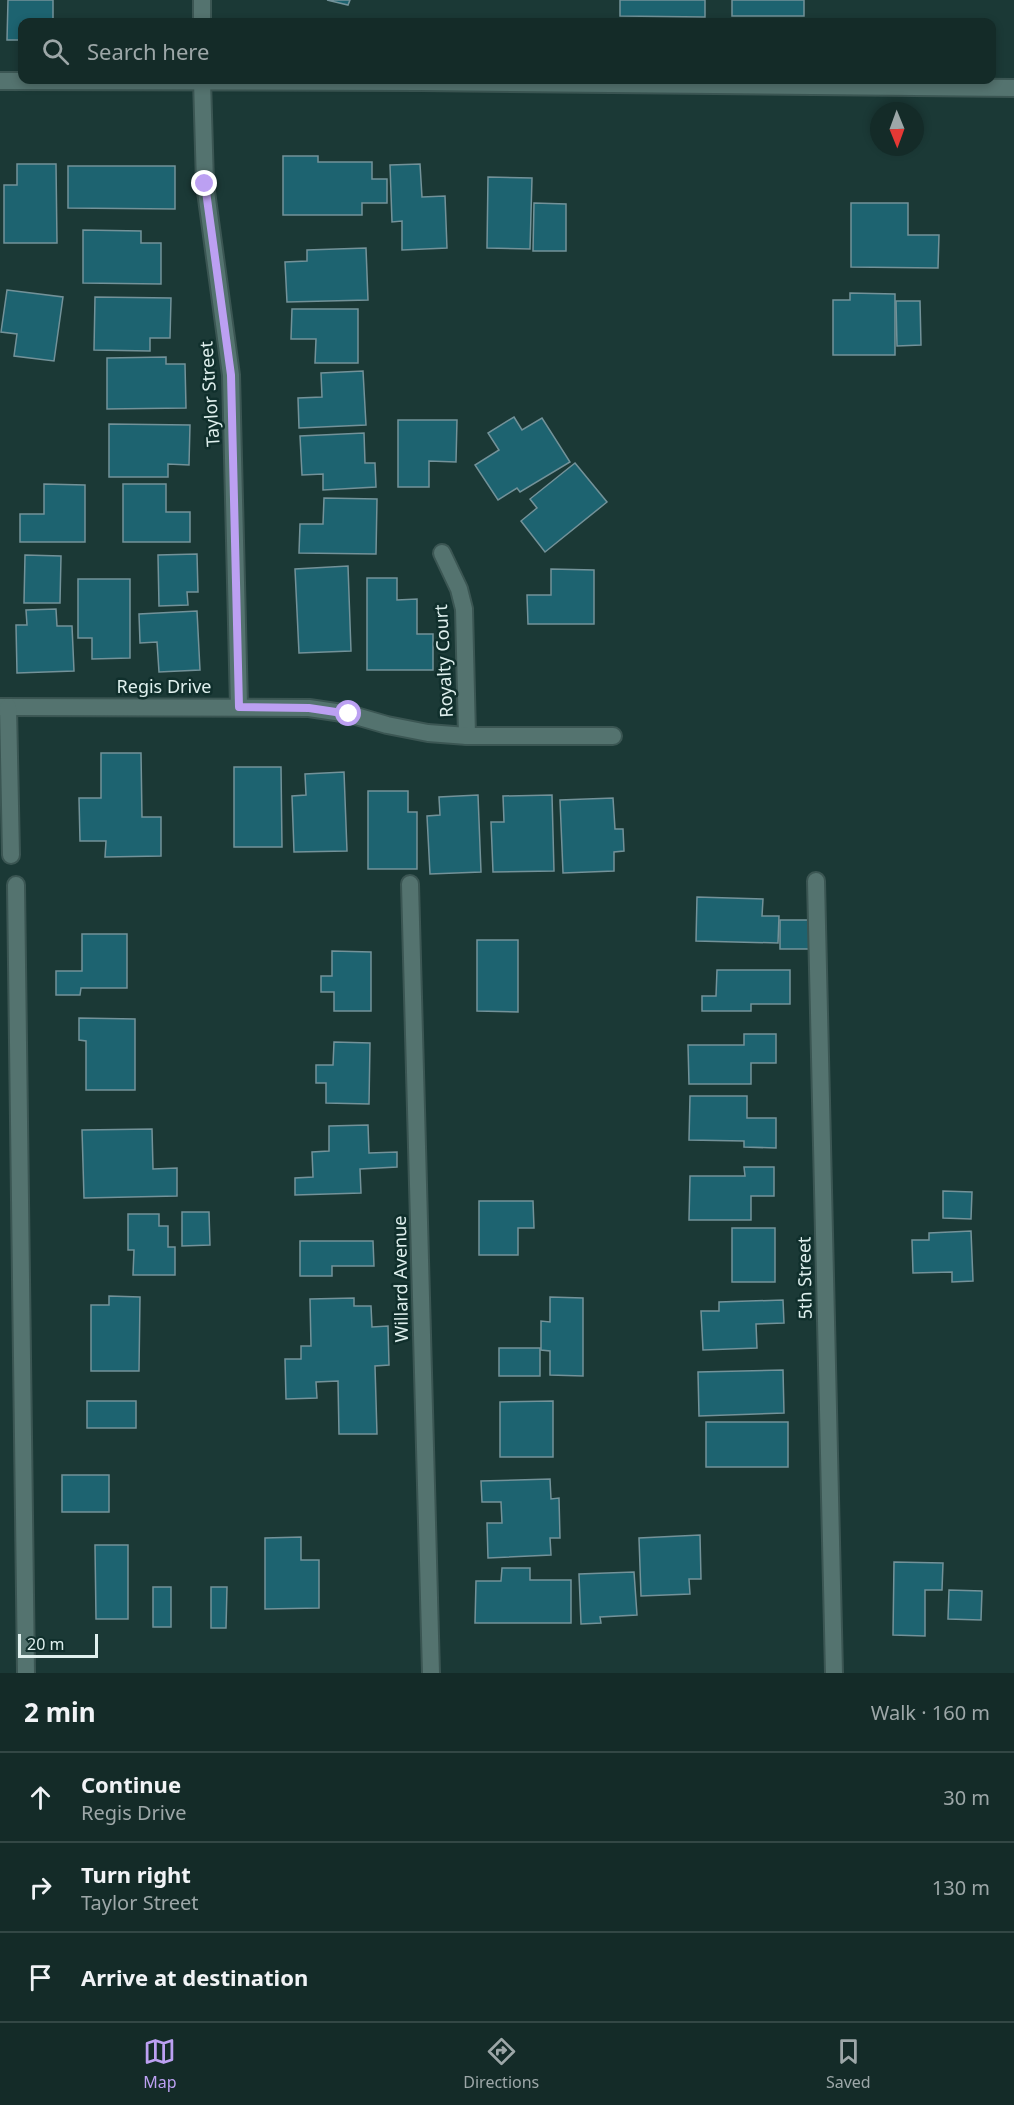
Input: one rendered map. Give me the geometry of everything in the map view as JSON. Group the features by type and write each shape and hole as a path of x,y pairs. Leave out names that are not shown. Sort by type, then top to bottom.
{"street":[{"path":"202,0 202,18"},
{"path":"0,81 18,81"},
{"name":"Taylor Street","path":"202,84 205,184 231,375 239,707"},
{"path":"550,84 1014,88"},
{"name":"Royalty Court","path":"442,553 459,589 464,609 467,736"},
{"path":"4,707 11,855"},
{"name":"Regis Drive","path":"4,707 309,708 349,714 428,734 613,736"},
{"name":"5th Street","path":"816,881 834,1673"},
{"name":"Willard Avenue","path":"410,884 431,1673"},
{"path":"16,885 26,1673"}],"building":[{"path":"8,0 53,0 53,18 18,18 18,40 7,40"},
{"path":"327,0 350,0 348,5"},
{"path":"620,0 705,0 705,17 620,16"},
{"path":"732,0 804,0 804,16 732,16"},
{"path":"283,156 318,156 318,162 372,162 372,179 387,179 387,203 362,203 362,215 283,215"},
{"path":"17,164 56,164 57,243 4,243 4,185 17,185"},
{"path":"420,164 422,197 445,196 447,248 402,250 402,221 392,222 390,165"},
{"path":"68,166 175,166 175,209 68,208"},
{"path":"488,177 532,178 530,249 487,248"},
{"path":"534,203 566,204 566,251 533,251"},
{"path":"851,203 908,203 908,235 939,235 938,268 851,267"},
{"path":"83,230 141,231 141,243 161,243 161,284 83,283"},
{"path":"366,248 368,300 287,302 285,262 307,261 307,250"},
{"path":"7,290 63,297 54,361 14,356 17,334 1,332"},
{"path":"850,293 895,294 895,355 833,355 833,300 850,300"},
{"path":"95,297 171,298 170,338 150,338 150,351 94,350"},
{"path":"896,301 920,301 921,345 897,346"},
{"path":"292,309 358,309 358,363 315,363 316,339 291,339"},
{"path":"166,357 166,364 185,364 186,408 107,409 107,358"},
{"path":"363,371 366,425 299,428 298,398 322,397 321,373"},
{"path":"514,417 522,430 542,418 570,462 520,492 517,488 498,500 475,465 499,450 488,433"},
{"path":"398,420 457,420 456,462 429,461 429,487 398,487"},
{"path":"109,424 190,425 189,465 168,464 168,477 109,477"},
{"path":"364,433 365,463 375,463 376,487 323,490 323,474 302,475 300,436"},
{"path":"575,463 607,502 545,552 521,521 537,508 530,499"},
{"path":"44,484 85,485 85,542 20,542 20,514 44,514"},
{"path":"123,484 166,484 166,512 190,512 190,542 123,542"},
{"path":"324,498 377,499 376,554 299,553 300,524 323,524"},
{"path":"197,554 198,592 187,592 188,605 159,606 158,555"},
{"path":"25,555 61,556 60,603 24,603"},
{"path":"348,566 351,651 299,653 295,569"},
{"path":"551,569 594,570 594,624 528,624 527,595 551,595"},
{"path":"367,578 397,578 397,600 417,599 417,634 433,634 433,670 367,670"},
{"path":"78,579 130,579 130,658 92,659 92,638 78,638"},
{"path":"56,609 57,626 72,626 74,671 17,673 16,625 27,625 26,610"},
{"path":"197,611 200,670 159,672 157,642 140,643 139,614"},
{"path":"101,753 141,753 142,817 161,817 161,856 105,857 106,841 80,841 79,798 101,798"},
{"path":"234,767 281,767 282,847 234,847"},
{"path":"344,772 347,851 294,852 292,796 306,795 305,774"},
{"path":"368,791 408,791 408,812 417,812 417,869 368,869"},
{"path":"478,795 481,872 430,874 427,816 440,815 439,797"},
{"path":"552,795 554,871 493,872 491,822 504,822 503,796"},
{"path":"613,798 615,829 623,829 624,851 614,852 614,871 563,873 560,800"},
{"path":"697,897 763,899 762,916 779,916 778,943 696,941"},
{"path":"780,920 811,920 812,949 780,949"},
{"path":"82,934 127,934 127,988 81,988 80,995 56,995 56,971 82,971"},
{"path":"477,940 518,940 518,1012 477,1011"},
{"path":"332,951 371,952 371,1011 334,1011 334,992 321,992 321,976 332,976"},
{"path":"717,970 790,970 790,1004 751,1004 751,1011 702,1011 702,996 716,996"},
{"path":"79,1018 135,1019 135,1090 86,1090 86,1041 79,1040"},
{"path":"744,1034 776,1034 776,1063 751,1063 751,1084 689,1084 688,1045 744,1045"},
{"path":"334,1042 370,1043 369,1104 326,1103 326,1083 316,1083 316,1065 333,1065"},
{"path":"690,1096 747,1096 747,1118 776,1118 776,1148 744,1147 744,1141 689,1140"},
{"path":"368,1125 369,1153 397,1152 397,1167 360,1169 361,1193 295,1195 295,1178 313,1177 312,1152 329,1151 329,1126"},
{"path":"152,1129 153,1169 177,1168 177,1196 84,1198 82,1130"},
{"path":"744,1167 774,1167 774,1196 751,1196 751,1220 689,1220 690,1176 745,1176"},
{"path":"943,1191 972,1192 971,1219 943,1218"},
{"path":"479,1201 533,1201 534,1228 518,1228 518,1255 479,1255"},
{"path":"182,1212 209,1212 210,1245 182,1246"},
{"path":"128,1214 159,1214 159,1226 168,1226 168,1247 175,1247 175,1275 133,1275 134,1250 128,1250"},
{"path":"732,1228 775,1228 775,1282 732,1282"},
{"path":"971,1231 973,1281 952,1282 952,1272 913,1273 912,1240 929,1240 929,1233"},
{"path":"300,1241 373,1241 374,1266 332,1266 332,1276 300,1276"},
{"path":"109,1296 140,1297 139,1371 91,1371 91,1305 109,1305"},
{"path":"550,1297 583,1298 583,1376 550,1375 550,1351 541,1350 541,1321 550,1322"},
{"path":"354,1298 354,1306 371,1306 372,1327 388,1326 389,1365 375,1366 377,1434 339,1434 338,1381 316,1382 317,1398 286,1399 285,1359 301,1359 301,1346 311,1346 310,1299"},
{"path":"783,1300 784,1323 756,1324 757,1348 703,1350 701,1311 719,1311 719,1302"},
{"path":"499,1348 540,1348 540,1376 499,1376"},
{"path":"783,1370 784,1413 699,1416 698,1372"},
{"path":"87,1401 136,1401 136,1428 87,1428"},
{"path":"553,1401 553,1457 500,1457 500,1402"},
{"path":"706,1422 788,1422 788,1467 706,1467"},
{"path":"62,1475 109,1475 109,1512 62,1512"},
{"path":"550,1479 551,1499 559,1498 560,1538 550,1538 551,1555 488,1558 487,1523 502,1523 501,1502 482,1502 481,1481"},
{"path":"700,1535 701,1579 689,1579 690,1594 641,1596 639,1538"},
{"path":"301,1537 301,1560 319,1560 319,1608 265,1609 265,1538"},
{"path":"95,1545 128,1545 128,1619 96,1619"},
{"path":"894,1562 943,1563 942,1590 925,1590 925,1636 893,1635"},
{"path":"502,1568 530,1568 530,1580 571,1580 571,1623 475,1623 476,1581 501,1581"},
{"path":"634,1572 637,1615 600,1617 601,1623 581,1624 579,1574"},
{"path":"153,1587 171,1587 171,1627 153,1627"},
{"path":"211,1587 227,1587 226,1628 211,1628"},
{"path":"949,1590 982,1591 981,1620 948,1619"}],"route":[{"path":"205,184 231,375 239,707 309,708 349,714"}]}
